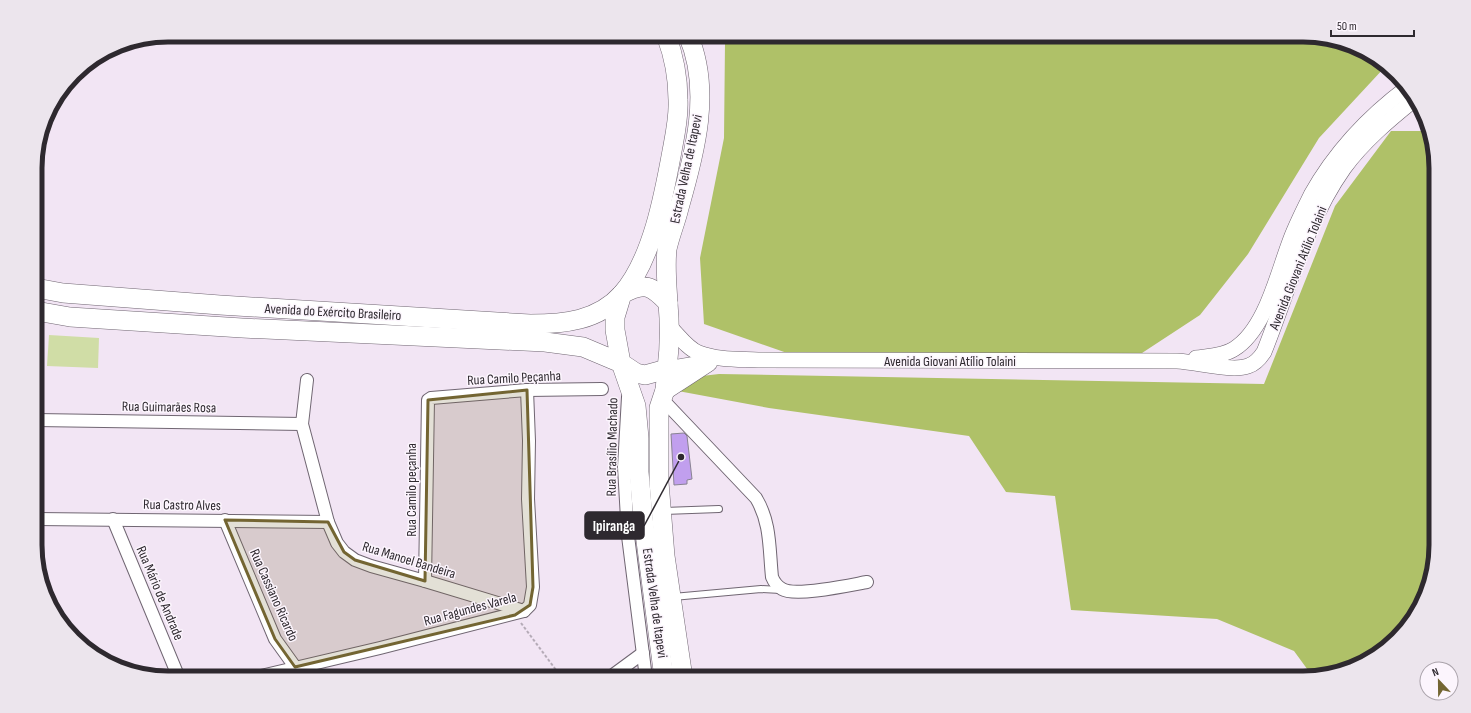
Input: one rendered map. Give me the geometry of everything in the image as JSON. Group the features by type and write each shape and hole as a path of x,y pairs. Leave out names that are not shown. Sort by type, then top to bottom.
{"main road":[{"name":"Estrada Velha de Itapevi","path":"663,671 638,472 639,438 636,406 621,363 615,330 615,317 622,294 637,271 648,248 664,193 677,122 678,101 676,72 668,42"},
{"name":"Estrada Velha de Itapevi","path":"682,671 671,597 661,511 657,445 659,408 671,328 666,263 668,247 680,207 698,130 700,107 697,61 690,42"},
{"path":"622,294 637,286 647,287 660,295 668,304"},
{"name":"Avenida do Exército Brasileiro","path":"42,289 63,293 220,306 530,324 562,324 584,319 602,310 622,294"},
{"name":"Avenida do Exército Brasileiro","path":"42,312 70,317 242,328 545,342 583,347 621,363 636,373 664,382"},
{"path":"664,382 716,360"}],"street":[{"name":"Avenida Giovani Atílio Tolaini","path":"1177,361 1222,354 1242,344 1253,330 1263,313 1294,231 1312,194 1349,140 1374,114 1403,91"},
{"name":"Avenida Giovani Atílio Tolaini","path":"671,328 687,345 698,353 716,360 1177,361 1238,368 1249,366 1258,360 1264,352 1312,225 1344,167 1365,143 1411,103"},
{"name":"Rua Manoel Bandeira","path":"307,380 302,424 328,522 341,548 355,560 371,566 425,580 520,613"},
{"path":"664,382 756,498 764,511 768,526 772,577 775,583 783,590 803,592 867,582"},
{"name":"Rua Brasílio Machado","path":"627,383 628,399 624,467 628,536 645,671"},
{"name":"Rua Camilo Peçanha","path":"428,400 527,390 602,389"},
{"name":"Rua Fagundes Varela","path":"280,671 520,613 530,605 533,587 528,499 529,441 527,390"},
{"name":"Rua Camilo peçanha","path":"425,580 428,400"},
{"name":"Rua Guimarães Rosa","path":"42,420 302,424"},
{"name":"Rua Castro Alves","path":"42,519 328,522"},
{"name":"Rua Mário de Andrade","path":"113,519 176,671"},
{"name":"Rua Cassiano Ricardo","path":"225,520 275,639 298,671"},
{"path":"619,671 643,653"}],"lane":[{"path":"661,511 719,510"},
{"path":"671,597 761,589 783,590"}],"path":[{"path":"520,613 557,671"}],"highlighted area":[{"path":"527,390 533,587 530,605 515,615 295,667 275,639 225,520 328,522 344,552 355,560 425,581 428,400"}],"green space":[{"path":"1303,42 1336,46 1366,59 1382,70 1319,138 1248,254 1200,315 1142,353 951,355 790,354 704,324 700,258 724,138 725,43"},
{"path":"1391,131 1423,131 1428,151 1429,168 1429,553 1427,570 1422,586 1412,608 1403,622 1392,634 1380,645 1366,654 1336,667 1309,671 1294,651 1217,619 1071,610 1055,496 1006,492 969,436 769,408 678,391 702,376 719,374 1264,384 1335,206"},
{"path":"49,335 99,338 98,368 47,366"}],"building":[{"path":"684,433 687,436 692,479 687,480 687,484 674,485 671,434"}],"place":[{"name":"Ipiranga","path":"681,457"}]}
